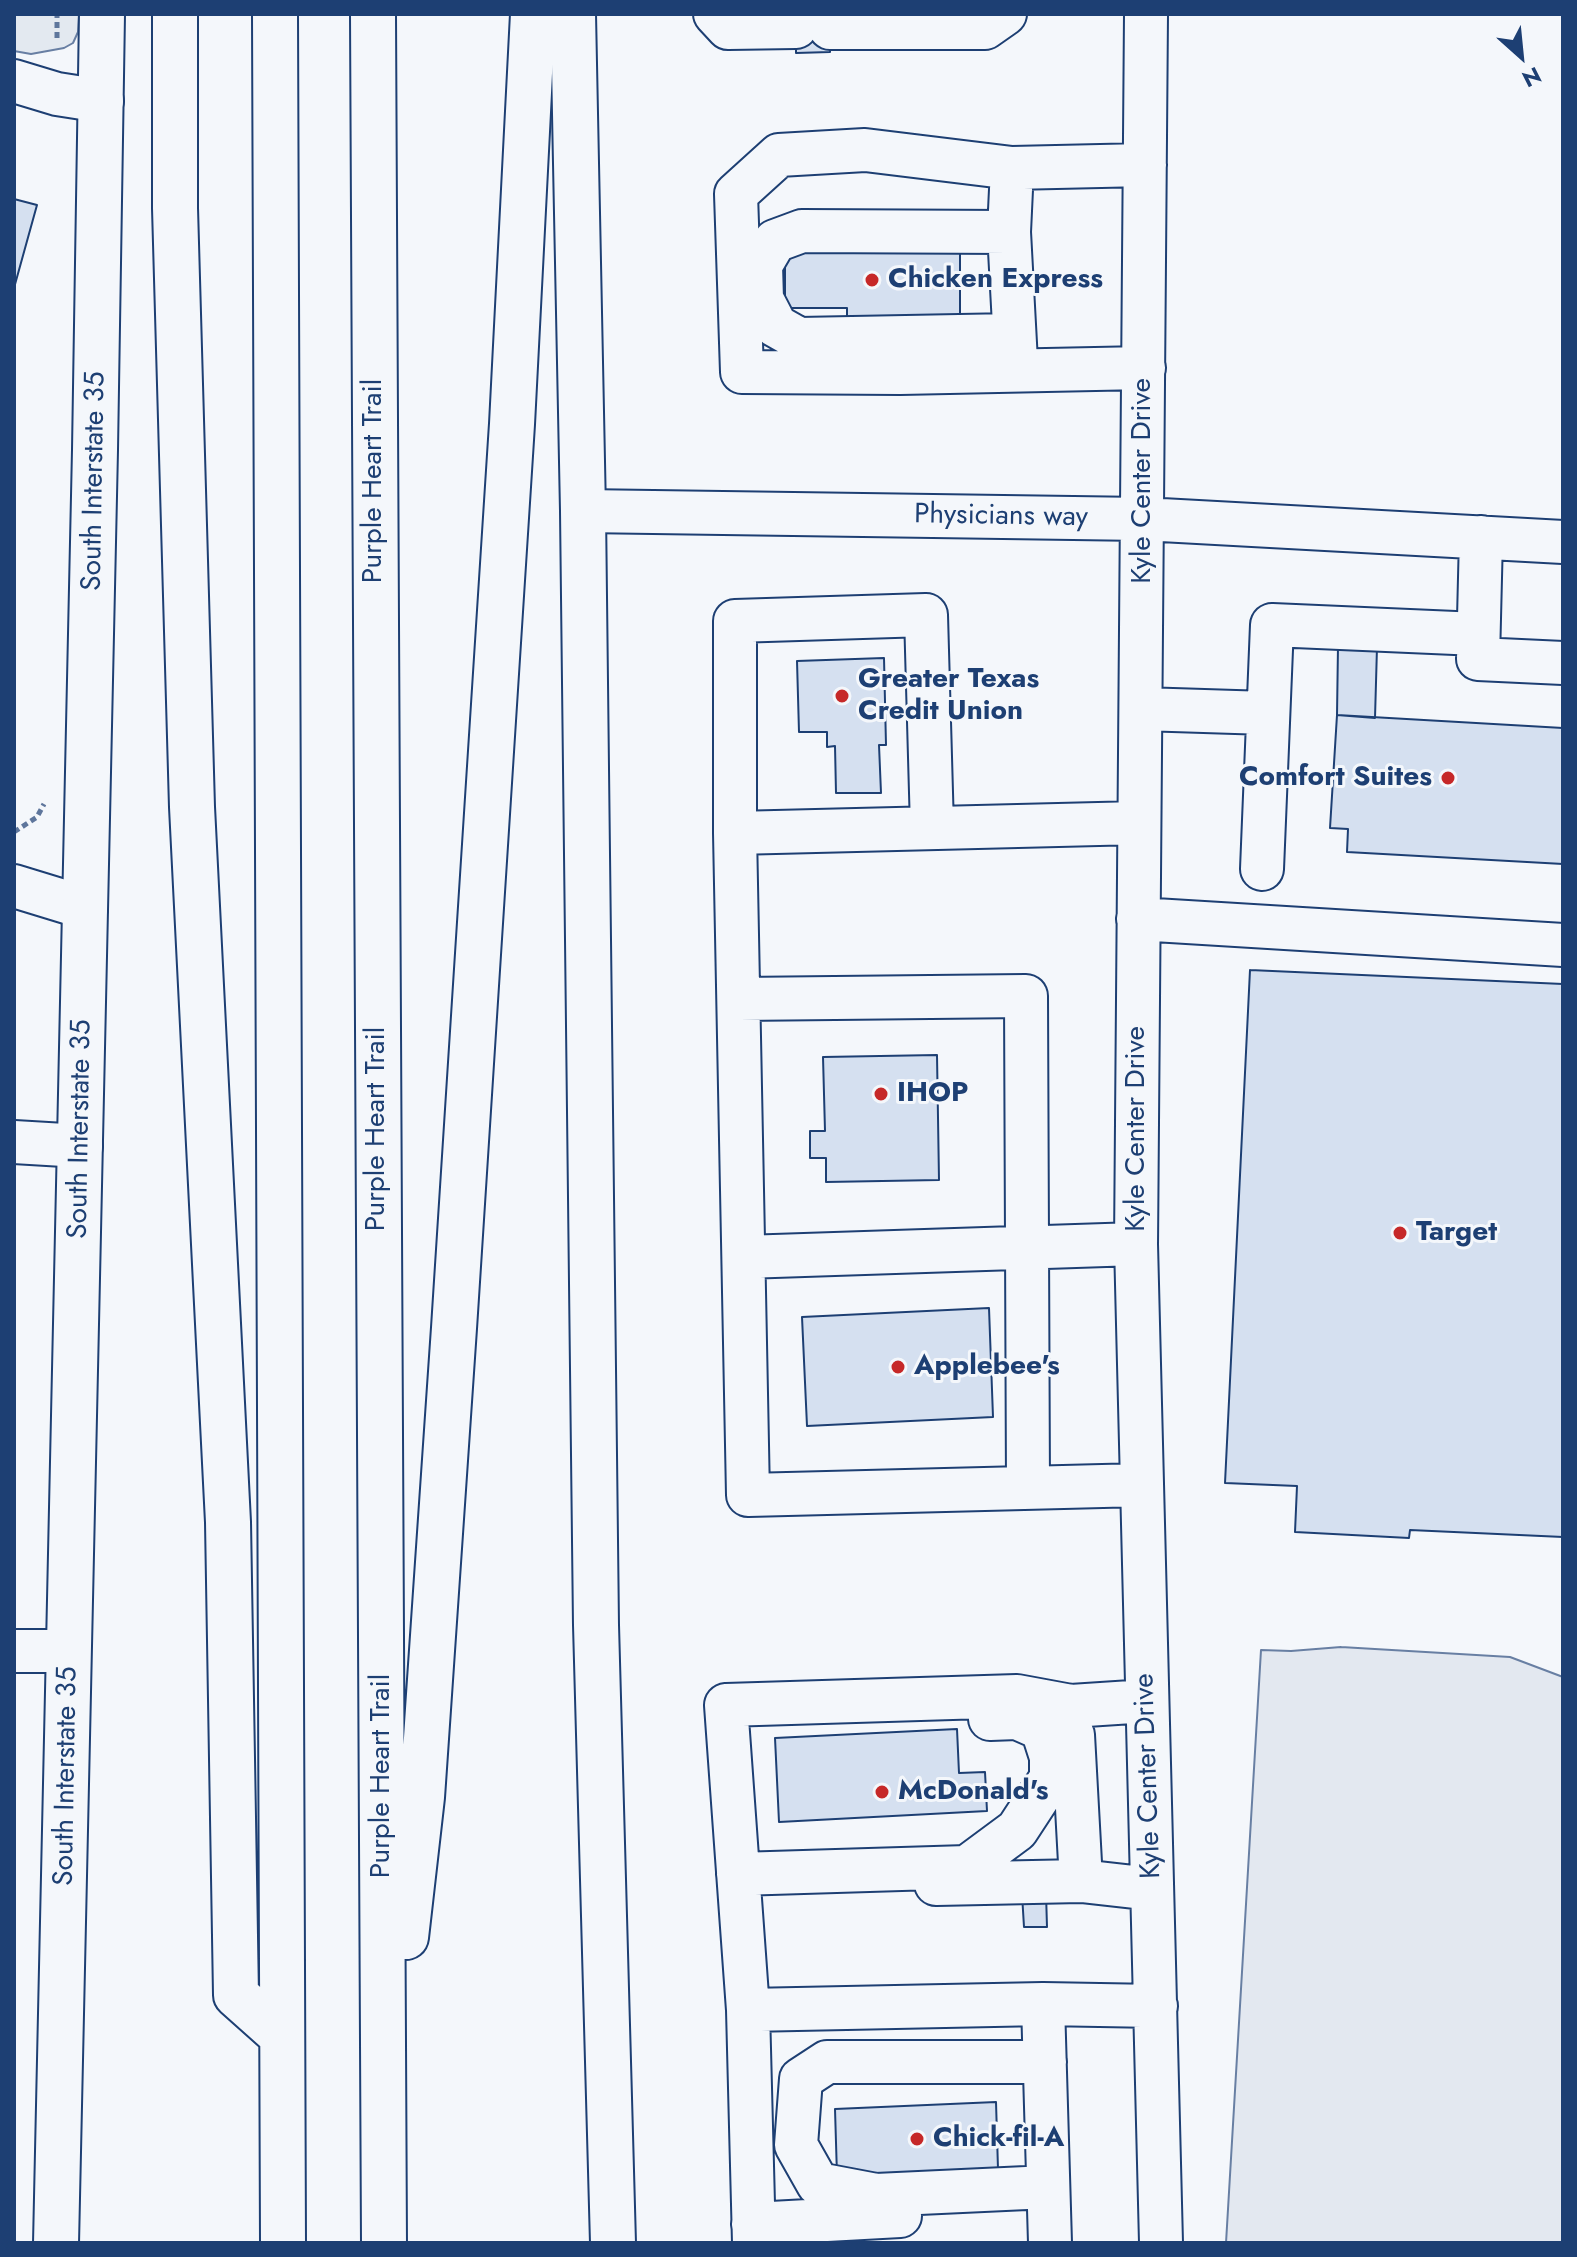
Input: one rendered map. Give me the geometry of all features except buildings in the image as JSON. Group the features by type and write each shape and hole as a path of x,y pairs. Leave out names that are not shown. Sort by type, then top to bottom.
{"main road":[{"name":"South Interstate 35","path":"56,2243 86,908 102,14"},
{"path":"175,14 175,208 192,792 228,1522 236,1995 282,2036"},
{"path":"275,14 283,2243"},
{"name":"Purple Heart Trail","path":"373,14 384,2243"},
{"path":"384,2130 422,1797 508,486 533,14"},
{"path":"573,14 583,511 596,1625 613,2243"}],"street":[{"path":"715,14 728,28 985,28 1005,14"},
{"name":"Kyle Center Drive","path":"1146,14 1136,1244 1161,2243"},
{"path":"14,81 57,94 102,101"},
{"path":"1015,353 900,373 742,372 736,194 779,155 865,150 1012,168 1145,165"},
{"path":"1012,168 1009,232 1015,353"},
{"path":"1009,232 802,231 775,241 761,265 762,299 776,326 799,339 1015,353 1144,368"},
{"name":"Physicians way","path":"583,511 1143,519 1563,542"},
{"path":"1481,537 1478,659 1563,663"},
{"path":"932,828 926,615 735,621 735,833 748,1495 1142,1485"},
{"path":"1262,869 1272,625 1478,634"},
{"path":"1141,709 1267,713"},
{"path":"735,833 1139,823"},
{"path":"14,886 86,908"},
{"path":"1138,919 1563,945"},
{"path":"739,999 1026,996 1028,1488"},
{"path":"14,1142 81,1146"},
{"path":"744,1257 1136,1244"},
{"path":"14,1651 69,1651"},
{"path":"1049,2213 753,2233 748,2010 726,1705 1017,1696 1071,1706 1147,1701"},
{"path":"1071,1706 1081,1881"},
{"path":"728,1732 1017,1718 1042,1729 1051,1757 1051,1778 1017,1830 967,1867 739,1881"},
{"path":"739,1881 1081,1881 1152,1889"},
{"path":"748,2010 1043,2004 1156,2006"},
{"path":"1043,2004 1049,2213"},
{"path":"1045,2062 827,2062 801,2079 796,2145 818,2184 876,2195 1049,2213"}],"shaded area":[{"path":"14,14 79,14 78,32 73,43 64,48 31,54 14,51"},
{"path":"1341,1647 1510,1657 1563,1677 1563,2243 1226,2243 1261,1650"}],"place":[{"name":"Chicken Express","path":"872,280"},
{"name":"Greater Texas Credit Union","path":"842,696"},
{"name":"Comfort Suites","path":"1448,778"},
{"name":"IHOP","path":"881,1094"},
{"name":"Target","path":"1400,1233"},
{"name":"Applebee's","path":"898,1367"},
{"name":"McDonald's","path":"882,1792"},
{"name":"Chick-fil-A","path":"917,2139"}]}
